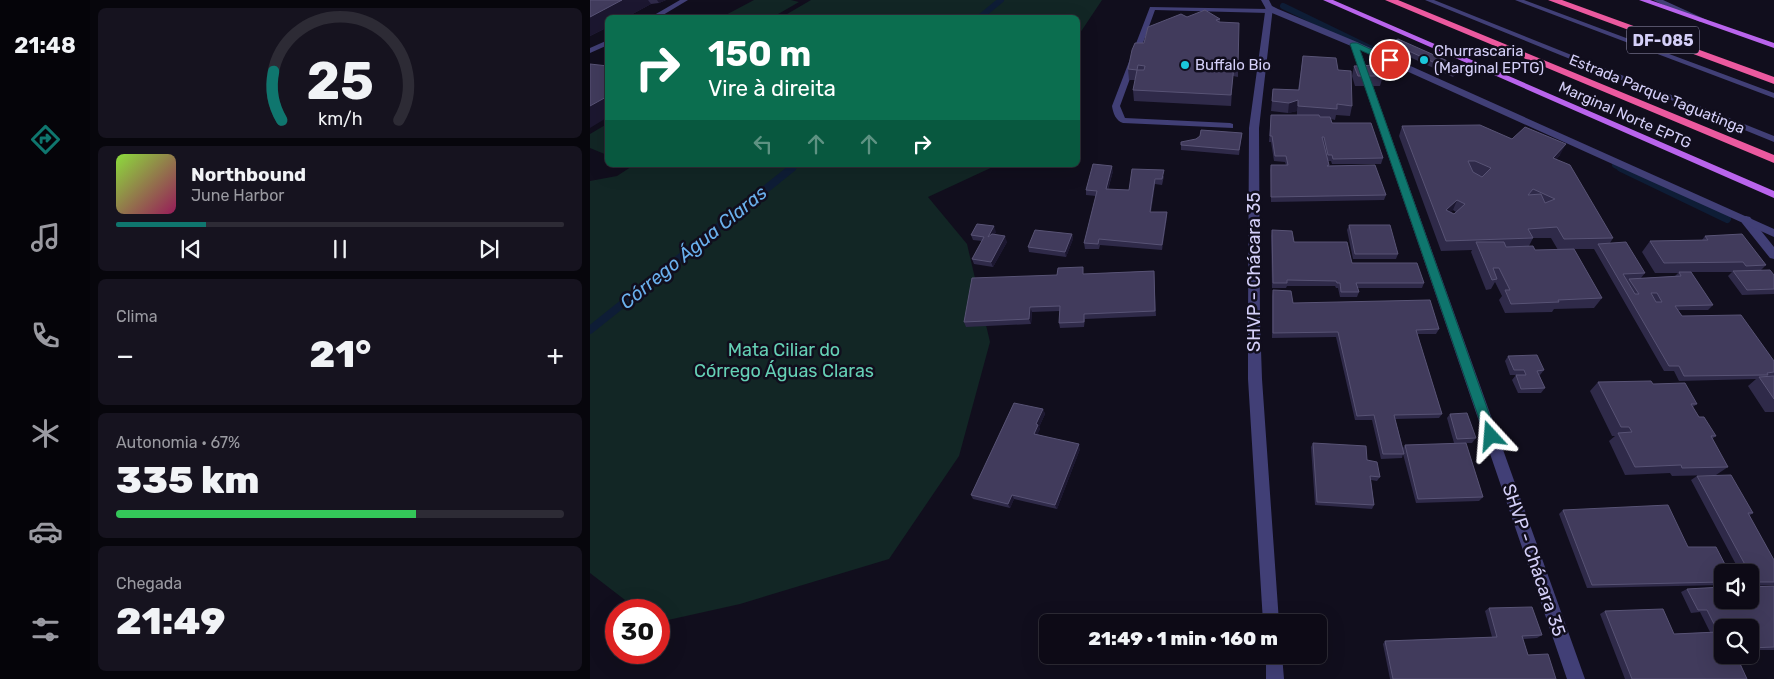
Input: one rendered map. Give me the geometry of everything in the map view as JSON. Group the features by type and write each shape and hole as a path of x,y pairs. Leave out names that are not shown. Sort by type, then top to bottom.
{"highway":[{"name":"Estrada Parque Taguatinga","path":"1390,0 1774,159"},
{"name":"DF-085","path":"1553,0 1774,81"}],"main road":[{"name":"Marginal Norte EPTG","path":"1327,0 1774,195"},
{"path":"1643,0 1774,46"}],"street":[{"path":"1657,0 1714,24"},
{"path":"1267,6 1774,233"},
{"name":"SHVP - Chácara 35","path":"1267,6 1254,128 1254,321 1255,380 1270,614"},
{"name":"SHVP - Chácara 35","path":"1354,44 1576,679"},
{"path":"1746,220 1774,255"},
{"path":"1274,664 1275,679"}],"lane":[{"path":"657,15 684,0"},
{"path":"1235,0 1235,9"},
{"path":"1428,0 1774,139"},
{"path":"1518,0 1774,96"},
{"path":"1230,126 1123,120 1118,114 1116,106 1154,4 1235,9 1267,6"},
{"path":"590,51 605,44"}],"green space":[{"path":"754,0 791,0 799,2 776,15 726,15"},
{"path":"811,0 1102,0 1080,33 1080,15 785,15"},
{"path":"605,125 605,154 590,148 590,134"},
{"name":"Mata Ciliar do Córrego Águas Claras","path":"631,167 993,167 928,197 967,244 990,342 959,456 889,559 740,604 670,620 670,599 624,599 590,573 590,181 617,176"}],"building":[{"path":"590,0 622,0 590,17"},
{"name":"Buffalo Bio","path":"1205,10 1220,19 1216,20 1219,22 1239,23 1238,66 1234,66 1231,95 1133,90 1137,70 1128,69 1132,50 1135,43 1144,43 1148,27 1181,14 1187,17","holes":["1138,65 1145,66 1144,70 1137,70"]},
{"path":"1398,39 1461,67 1455,72 1391,43"},
{"path":"1303,56 1336,58 1338,70 1351,71 1352,106 1337,104 1337,109 1298,106 1298,100 1289,103 1272,101 1273,89 1299,90"},
{"path":"590,64 605,66 605,98 590,106"},
{"path":"1379,65 1383,76 1358,76 1354,66"},
{"path":"1271,115 1319,115 1320,117 1330,117 1332,123 1371,123 1383,158 1333,159 1332,155 1328,155 1324,137 1322,137 1329,165 1327,166 1375,165 1386,195 1271,197 1271,165 1288,165 1286,156 1275,156 1272,136 1270,136"},
{"path":"1480,125 1512,139 1525,127 1566,144 1553,158 1570,165 1613,238 1564,239 1557,227 1528,229 1533,238 1446,241 1402,126","holes":["1468,161 1475,161 1491,168 1482,177 1473,172","1533,189 1555,199 1545,203 1541,194 1528,195","1457,200 1465,204 1454,214 1446,210"]},
{"path":"1201,130 1242,133 1239,150 1181,145 1181,142 1196,139 1200,136"},
{"path":"1093,164 1112,166 1106,189 1129,190 1132,169 1164,170 1162,179 1155,179 1150,212 1167,212 1162,245 1099,239 1098,244 1084,243 1097,191 1086,190"},
{"path":"977,224 994,226 988,237 992,234 1005,236 991,262 972,259 984,237 971,235"},
{"path":"1349,225 1390,225 1398,254 1355,254"},
{"path":"1035,230 1072,234 1065,252 1028,247"},
{"path":"1272,230 1292,231 1294,242 1347,242 1352,263 1417,263 1424,283 1356,283 1359,292 1341,292 1340,283 1336,281 1287,280 1287,283 1273,283"},
{"path":"1742,234 1766,265 1746,266 1743,262 1664,263 1650,241 1708,240 1705,236"},
{"path":"1476,242 1504,242 1506,247 1533,246 1535,250 1574,249 1602,298 1511,304 1505,290 1510,290 1499,268 1493,268 1497,279 1492,280"},
{"path":"1626,242 1645,273 1623,274 1635,294 1639,294 1629,279 1681,276 1679,272 1691,272 1713,305 1675,306 1682,316 1741,315 1774,361 1774,372 1767,373 1768,375 1684,376 1679,366 1669,366 1598,244","holes":["1651,293 1657,293 1662,302 1656,302"]},
{"path":"1083,267 1083,274 1154,271 1155,311 1084,314 1084,322 1059,323 1060,306 1030,307 1029,319 964,322 972,278 1057,275 1058,268"},
{"path":"1770,270 1774,275 1774,289 1747,290 1733,271"},
{"path":"1273,290 1291,291 1293,303 1430,300 1439,329 1416,330 1442,414 1394,415 1404,454 1383,454 1374,415 1357,416 1338,332 1273,333"},
{"path":"1537,355 1544,370 1537,371 1545,388 1521,389 1516,375 1526,375 1524,370 1514,370 1508,356"},
{"path":"1774,376 1774,399 1759,377"},
{"path":"1651,381 1653,384 1685,383 1697,404 1691,404 1699,417 1704,417 1716,436 1711,436 1728,467 1682,468 1681,465 1635,467 1618,433 1632,432 1629,427 1621,427 1598,382"},
{"path":"1014,403 1043,409 1036,424 1038,425 1034,434 1079,444 1055,505 1012,495 1008,504 971,495"},
{"path":"1467,413 1476,438 1457,439 1450,414"},
{"path":"1313,443 1366,446 1367,460 1377,462 1380,477 1370,476 1374,505 1317,502"},
{"path":"1466,443 1483,497 1418,499 1405,445"},
{"path":"1731,475 1753,513 1748,513 1774,560 1774,582 1759,582 1759,564 1745,564 1697,476"},
{"path":"1668,505 1688,547 1716,547 1725,564 1714,564 1714,582 1592,585 1563,510"},
{"path":"1774,586 1774,647 1759,648 1759,619 1714,619 1714,624 1707,610 1698,610 1687,589 1714,587 1714,609 1759,609 1759,587"},
{"path":"1532,607 1542,635 1522,636 1528,655 1548,654 1556,679 1393,679 1385,641 1497,637 1489,608"},
{"path":"1663,609 1674,634 1714,632 1714,664 1740,664 1747,679 1632,679 1605,611"}],"waterway":[{"name":"Córrego Água Claras","path":"983,15 1001,0"},
{"path":"1283,6 1384,55"},
{"path":"1615,165 1621,168"},
{"name":"Córrego Água Claras","path":"590,330 792,168"},
{"path":"1621,168 1727,219"}],"place":[{"name":"Churrascaria (Marginal EPTG)","path":"1424,60"},
{"name":"Buffalo Bio","path":"1185,65"}],"route":[{"path":"1390,60 1354,44 1491,436"}]}
